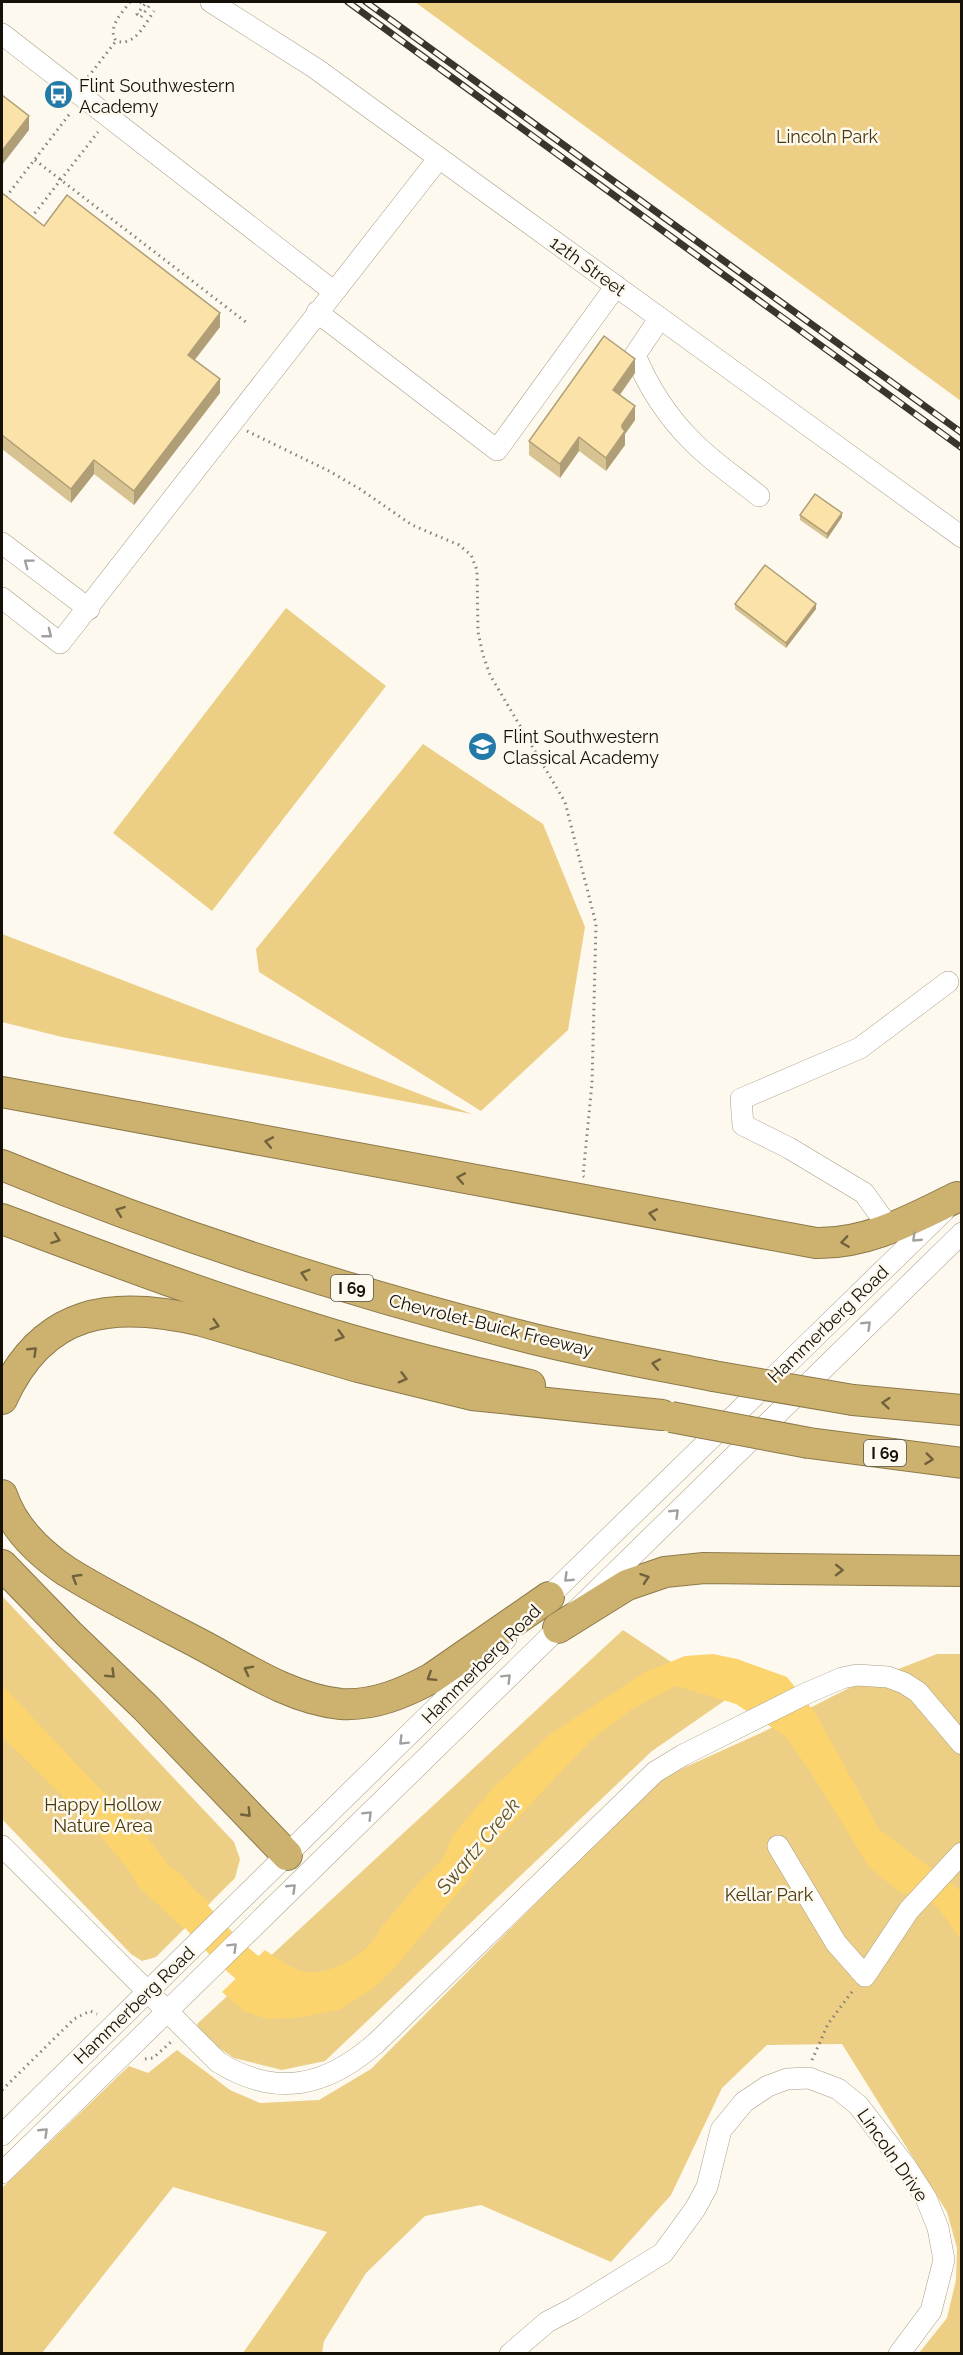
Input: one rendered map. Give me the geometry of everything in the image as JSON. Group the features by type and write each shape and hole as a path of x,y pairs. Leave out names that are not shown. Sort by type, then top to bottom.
{"highway":[{"path":"2,1092 796,1240 836,1243 853,1241 890,1229 959,1195"},
{"name":"Chevrolet-Buick Freeway","path":"2,1165 56,1188 180,1232 346,1286 520,1335 713,1376 853,1400 962,1410"},
{"name":"I 69","path":"2,1219 159,1277 301,1325 448,1365 667,1416 808,1443 962,1463"},
{"path":"2,1399 24,1360 57,1330 75,1321 114,1310 135,1310 202,1321 358,1367 472,1395 667,1416"},
{"path":"2,1495 14,1520 28,1540 47,1558 66,1571 268,1680 304,1695 341,1704 381,1700 432,1678 549,1597"},
{"path":"2,1565 146,1708 287,1855"},
{"path":"558,1628 627,1585 675,1570 704,1568 962,1571"}],"street":[{"name":"12th Street","path":"211,2 315,68 962,537"},
{"path":"2,34 333,291"},
{"path":"2,598 60,643 439,158"},
{"path":"317,312 497,450 616,286"},
{"path":"660,318 635,355 641,370 659,401 691,440 759,496"},
{"path":"2,543 88,609"},
{"path":"890,1229 864,1193 789,1148 743,1125 741,1099 860,1048 948,982"},
{"name":"Hammerberg Road","path":"2,2135 959,1195"},
{"name":"Hammerberg Road","path":"2,2173 962,1233"},
{"path":"2,1846 218,2062 234,2073 254,2080 272,2083 310,2082 346,2067 376,2043 655,1772 682,1755 807,1693 849,1676 872,1675 888,1677 918,1692 962,1744"},
{"path":"778,1846 836,1943 865,1976 909,1910 954,1861"},
{"path":"287,1855 305,1860 326,1856"},
{"path":"510,2354 547,2322 663,2253 695,2209 707,2187 721,2130 744,2102 768,2086 809,2071"},
{"name":"Lincoln Drive","path":"809,2071 858,2105 906,2167 926,2198 938,2228 944,2260 931,2311 899,2354"}],"path":[{"path":"130,2 113,29 113,36 116,40 127,42 134,38 154,11"},
{"path":"140,2 145,4 137,14 141,17 152,2"},
{"path":"6,197 72,111 76,92 116,40"},
{"path":"29,220 98,132"},
{"path":"35,160 247,323"},
{"path":"233,421 251,434 360,489 412,525 459,544 471,555 477,570 478,632 483,655 490,675 565,802 596,924 592,1083 583,1176 594,1178"},
{"path":"809,2071 828,2024 865,1976"},
{"path":"2,2090 74,2019 90,2011 103,2020"},
{"path":"138,2056 143,2059 153,2058 184,2030"}],"green space":[{"name":"Lincoln Park","path":"415,2 961,2 961,401"},
{"path":"286,608 386,686 212,911 113,833"},
{"path":"423,744 543,824 585,927 568,1030 481,1111 259,972 256,949"},
{"path":"2,934 472,1114 62,1037 2,1022"},
{"name":"Happy Hollow Nature Area","path":"2,1596 234,1842 240,1859 235,1878 156,1957 142,1961 131,1954 2,1819"},
{"path":"623,1630 727,1699 652,1751 325,2061 282,2070 234,2058 203,2037 197,2024"},
{"name":"Kellar Park","path":"937,1654 961,1654 961,2353 919,2353 947,2318 956,2280 957,2248 947,2212 842,2044 767,2045 722,2088 671,2195 611,2262 481,2205 425,2216 366,2273 324,2341 322,2353 243,2353 327,2232 173,2187 42,2353 2,2354 2,2188 129,2066 148,2073 177,2050 230,2090 260,2103 319,2100 371,2069 659,1779 763,1732 847,1689"}],"water":[{"path":"713,1654 737,1659 787,1677 816,1714 879,1829 961,1891 961,1940 937,1906 897,1890 869,1867 810,1771 785,1736 736,1704 676,1686 632,1709 591,1740 481,1857 470,1878 396,1966 375,1987 339,2010 295,2018 267,2019 245,2012 222,1992 265,1950 290,1966 307,1972 317,1972 339,1966 360,1953 369,1946 419,1882 443,1859 453,1835 494,1787 549,1735 645,1672 685,1656"},
{"path":"2,1685 104,1793 122,1805 174,1872 210,1903 184,1929 138,1886 127,1867 78,1811 2,1737"}],"building":[{"path":"2,95 29,116 2,151"},
{"path":"2,193 44,226 67,195 220,313 188,355 220,379 134,491 94,460 71,489 2,435"},
{"path":"604,336 635,359 613,390 635,406 622,425 625,431 606,458 579,437 560,464 529,441"},
{"path":"815,494 842,513 827,534 800,515"},
{"path":"765,565 816,604 786,643 735,604"}],"waterway":[{"name":"Swartz Creek","path":"168,1884 220,1943 249,1969 282,1990"}],"railway":[{"path":"348,2 962,448"},
{"path":"366,2 962,433"}],"place":[{"name":"Flint Southwestern Academy","path":"58,95"},
{"name":"Flint Southwestern Classical Academy","path":"482,746"}]}
